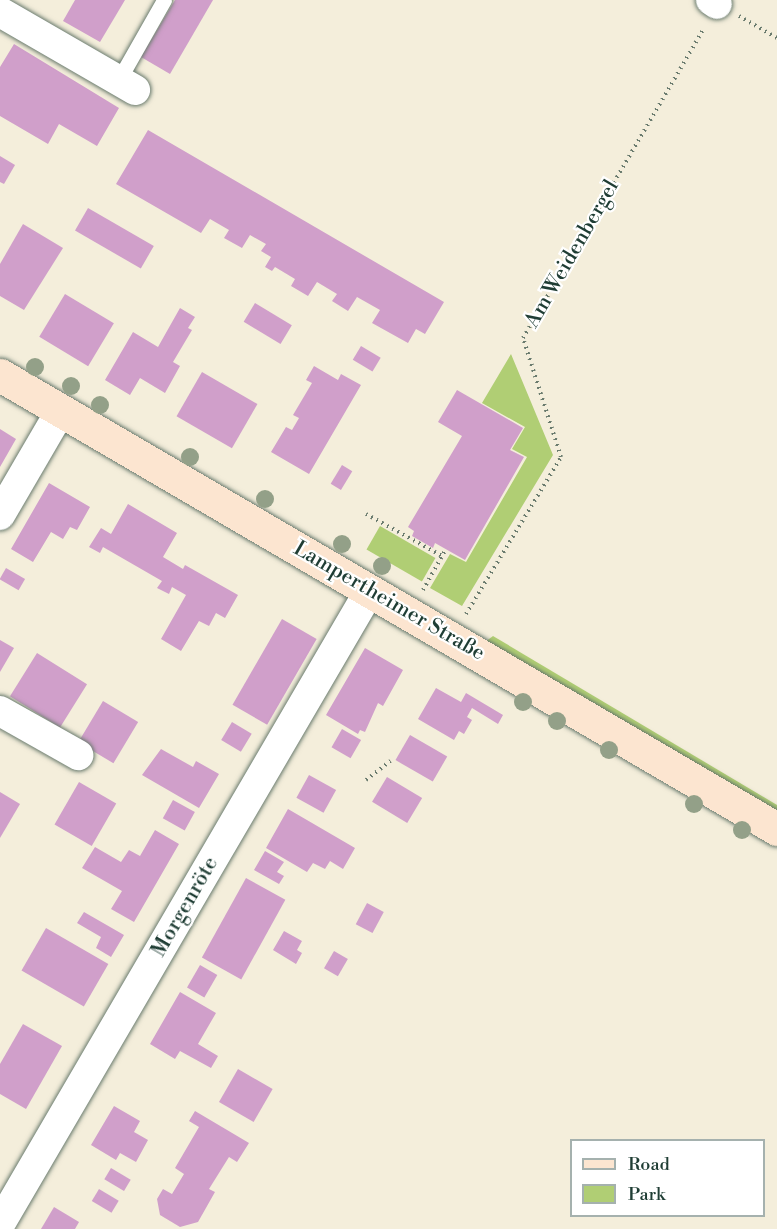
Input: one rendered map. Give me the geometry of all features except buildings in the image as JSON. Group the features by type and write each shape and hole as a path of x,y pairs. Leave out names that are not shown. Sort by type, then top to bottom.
{"street":[{"path":"0,12 127,85"},
{"name":"Lampertheimer Straße","path":"0,375 777,829"},
{"path":"0,515 61,410"},
{"name":"Morgenröte","path":"0,1224 370,590"},
{"path":"0,711 78,755"}],"lane":[{"path":"127,85 164,0"}],"path":[{"name":"Am Weidenbergel","path":"453,639 561,457 523,338 714,2 777,38"},
{"path":"366,514 442,556"},
{"path":"426,584 446,549"},
{"path":"366,780 390,761"}],"green space":[{"path":"511,354 553,455 462,606 430,588 450,554 466,562 527,457 512,449 525,427 482,403"},
{"path":"380,526 435,558 422,581 366,549"},
{"path":"493,636 777,805 777,814 485,642"}]}
